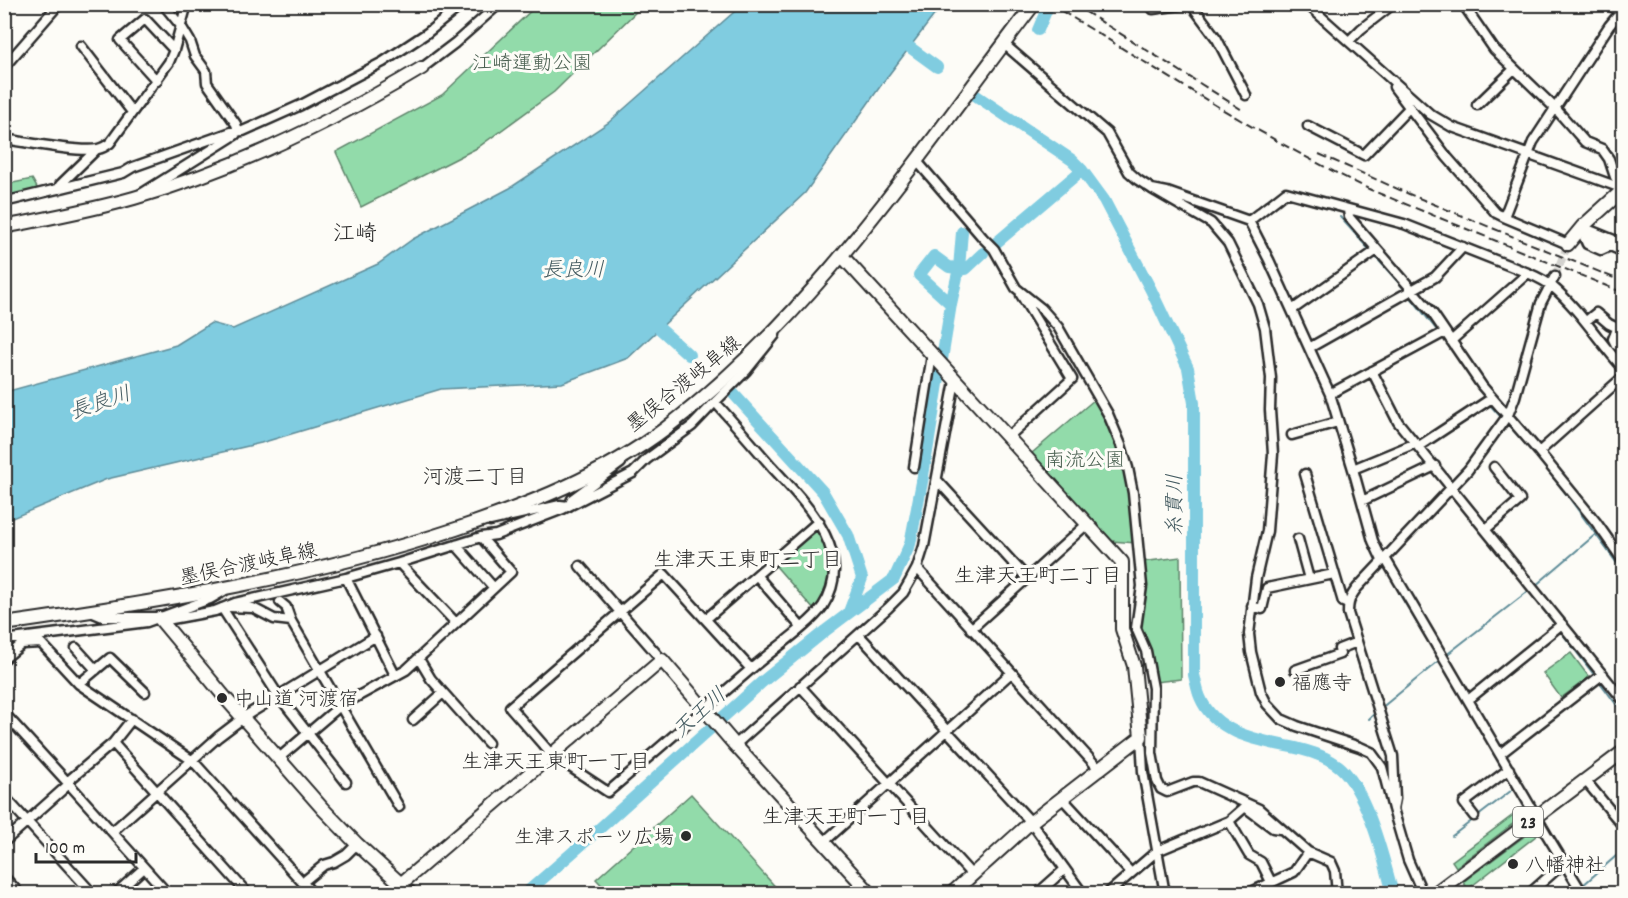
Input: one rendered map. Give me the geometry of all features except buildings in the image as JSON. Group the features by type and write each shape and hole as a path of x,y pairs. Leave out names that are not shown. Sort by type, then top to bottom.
{"street":[{"path":"5,66 59,4"},
{"path":"163,4 190,41 195,56 206,71 207,83 238,130"},
{"path":"60,189 60,185 96,150 110,143 157,81 174,50 187,4"},
{"path":"4,195 9,202 123,173 133,167 238,130 249,129 350,80 420,38 463,4"},
{"path":"4,227 89,210 136,197 201,175 281,142 339,115 422,68 455,43 499,4"},
{"name":"墨俣合渡岐阜線","path":"4,624 227,589 392,550 480,521 564,487 634,448 665,428 696,402 781,324 842,256 1034,4"},
{"path":"1150,4 1153,9 1189,4 1217,39 1246,94"},
{"path":"1307,4 1430,114 1452,127 1623,189"},
{"path":"1349,41 1393,4"},
{"path":"1463,4 1494,49 1555,108 1585,142 1602,149 1623,189"},
{"path":"1504,217 1533,142 1622,10 1609,4"},
{"path":"157,81 120,40 145,19 174,50"},
{"path":"1004,44 1107,133 1129,172 1138,180 1211,223 1228,243 1258,304 1265,328 1271,378 1270,410 1273,454 1267,531 1256,578 1249,634 1256,679 1267,704 1281,719 1371,752 1382,767 1408,860 1423,894"},
{"path":"81,46 132,112"},
{"path":"1477,105 1514,69"},
{"path":"1387,77 1461,174 1496,213 1504,217 1567,246 1623,189"},
{"path":"1308,126 1364,155 1409,108"},
{"path":"136,197 235,135 238,130"},
{"path":"4,140 96,150"},
{"path":"916,160 994,249 1072,379 1007,438"},
{"path":"1152,189 1167,192 1249,221 1330,394 1373,541 1583,894"},
{"path":"1249,221 1286,192 1404,224 1463,247 1528,273 1551,285 1586,321 1623,369"},
{"path":"1348,210 1349,217 1433,314 1492,398 1620,549 1623,562"},
{"path":"1581,232 1623,240"},
{"path":"1581,232 1623,252"},
{"path":"1309,348 1434,277 1463,247"},
{"path":"1292,310 1377,250"},
{"path":"842,256 1122,562 1122,629 1134,666 1143,772 1165,894"},
{"path":"1451,341 1528,273"},
{"path":"1393,809 1395,799 1393,756 1348,613 1348,604 1357,588 1483,451 1508,415 1541,303 1555,276"},
{"path":"1016,288 1041,308 1058,327 1108,414 1128,468 1133,493 1142,586 1136,628 1146,651 1153,688 1152,753 1157,780 1167,792 1199,782 1259,809 1308,852 1334,866 1337,894"},
{"path":"1586,321 1596,313 1620,330 1613,339 1616,345 1623,348"},
{"path":"224,608 235,603 346,578 481,537 496,535 569,506 633,473 692,426 758,357 770,343 781,324"},
{"path":"1330,394 1445,332"},
{"path":"914,466 934,357"},
{"path":"1372,371 1398,422 1623,701"},
{"path":"1539,452 1623,376"},
{"path":"734,743 859,635 903,592 916,568 929,522 953,379"},
{"path":"1353,469 1417,444 1492,398"},
{"path":"715,402 819,521 827,537 833,560 833,580 820,611 706,711 608,792 552,755 510,707 664,574 752,669"},
{"path":"1292,435 1338,422"},
{"path":"569,506 572,499 625,461 634,448"},
{"path":"1362,501 1435,466"},
{"path":"1486,529 1520,500 1494,467"},
{"path":"1305,474 1343,603 1348,604"},
{"path":"937,480 1026,577"},
{"path":"480,521 496,521 560,505 569,506"},
{"path":"706,619 819,521"},
{"path":"971,629 1087,524"},
{"path":"279,758 340,706 406,670 511,572 481,537"},
{"path":"1298,539 1309,579"},
{"path":"456,545 494,588"},
{"path":"399,563 456,623"},
{"path":"580,566 734,743 871,894"},
{"path":"916,568 1099,769"},
{"path":"1252,606 1262,609 1267,588 1334,574"},
{"path":"757,576 801,627"},
{"path":"346,578 395,675"},
{"path":"90,612 103,616 160,619 210,600 227,589"},
{"path":"280,602 286,608 291,621 399,807"},
{"path":"224,608 278,695 346,782"},
{"path":"4,640 113,627 224,608 254,608 274,619 291,621"},
{"path":"160,619 323,809 357,844 414,894"},
{"path":"1468,700 1562,624"},
{"path":"4,659 22,644 41,643 69,636 79,630"},
{"path":"859,635 1031,822 1083,894"},
{"path":"112,831 243,718 376,636"},
{"path":"1295,670 1340,654 1339,649 1357,642"},
{"path":"41,643 79,684 193,760 312,894"},
{"path":"76,648 96,670"},
{"path":"79,684 110,658 145,692"},
{"path":"419,659 431,679 488,743"},
{"path":"390,894 662,660"},
{"path":"824,842 1011,673"},
{"path":"1500,754 1603,674"},
{"path":"800,686 972,875"},
{"path":"414,720 443,693"},
{"path":"4,713 168,894"},
{"path":"4,842 113,743 132,719"},
{"path":"951,894 1031,822 1141,737"},
{"path":"113,743 248,894"},
{"name":"23","path":"1434,894 1586,782 1623,751"},
{"path":"1146,793 1151,791 1152,753"},
{"name":"23","path":"1586,782 1623,758"},
{"path":"1474,816 1464,802 1509,769"},
{"path":"1586,782 1623,827"},
{"path":"4,796 93,894"},
{"path":"1062,798 1131,873"},
{"path":"1107,894 1157,851 1229,821 1245,807 1273,828 1283,829"},
{"name":"23","path":"1444,894 1538,818"},
{"path":"1229,821 1249,855 1261,862 1271,882"},
{"path":"303,882 324,864 334,862 346,855 357,844"},
{"path":"1247,894 1294,872 1308,852"},
{"path":"1529,894 1565,862"},
{"path":"115,894 144,868"},
{"path":"1037,894 1065,869"},
{"path":"4,877 20,894"}],"green space":[{"name":"江崎運動公園","path":"537,5 643,5 554,92 477,148 361,207 336,152 442,95"},
{"path":"32,179 39,191 13,199 8,184"},
{"name":"南流公園","path":"1095,399 1105,415 1119,450 1132,505 1136,543 1111,541 1032,453"},
{"path":"818,527 826,549 829,580 822,601 815,611 774,564"},
{"path":"1180,557 1181,679 1155,682 1139,631 1142,562"},
{"path":"1571,653 1589,677 1561,698 1543,673"},
{"name":"生津スポーツ広場","path":"691,794 781,893 609,893 596,879"},
{"path":"1524,807 1527,813 1456,867 1452,861"},
{"path":"1538,826 1541,832 1468,889 1463,882"}],"water":[{"name":"長良川","path":"742,5 942,5 884,81 805,193 628,358 562,383 441,389 261,443 107,479 5,521 5,392 176,345 211,323 233,329 378,264 413,239 510,188 608,123"}],"waterway":[{"name":"天王川","path":"1038,30 1049,4"},
{"name":"糸貫川","path":"897,38 937,67"},
{"name":"糸貫川","path":"975,95 1072,160 1082,170 1104,200 1188,368 1194,403 1194,675 1200,697 1207,710 1217,720 1242,735 1318,755 1335,763 1344,771 1353,782 1368,812 1393,894"},
{"path":"996,243 1082,170"},
{"path":"1340,217 1406,291"},
{"name":"天王川","path":"525,894 762,682 894,579 910,544 959,268 962,232"},
{"name":"天王川","path":"951,304 919,275 934,256 949,267 966,269 983,253"},
{"path":"1409,295 1439,333"},
{"name":"天王川","path":"648,318 689,355"},
{"path":"1443,337 1472,379"},
{"path":"1479,389 1486,399"},
{"name":"天王川","path":"731,391 823,492 848,535 862,578 849,612"},
{"path":"1489,404 1533,452 1624,573"},
{"path":"1535,586 1596,534"},
{"path":"1520,579 1595,676"},
{"path":"1445,656 1531,589"},
{"path":"1399,593 1455,686"},
{"path":"1380,709 1441,659"},
{"path":"1599,681 1624,715"},
{"path":"1369,719 1376,712"},
{"path":"1452,836 1516,787"},
{"path":"1582,886 1624,849"}],"tunnel":[{"path":"1555,276 1566,249"}],"railway":[{"path":"1050,4 1289,148 1371,190 1624,293"},
{"path":"1073,4 1244,111"},
{"path":"1319,154 1409,194 1624,282"}],"place":[{"name":"福應寺","path":"1280,682"},
{"name":"中山道 河渡宿","path":"222,698"},
{"name":"生津スポーツ広場","path":"686,836"},
{"name":"八幡神社","path":"1513,864"}],"district":[{"name":"江崎","path":"355,232"},
{"name":"河渡二丁目","path":"475,476"},
{"name":"生津天王東町二丁目","path":"748,559"},
{"name":"生津天王町二丁目","path":"1038,575"},
{"name":"生津天王東町一丁目","path":"556,761"},
{"name":"生津天王町一丁目","path":"846,816"}]}
